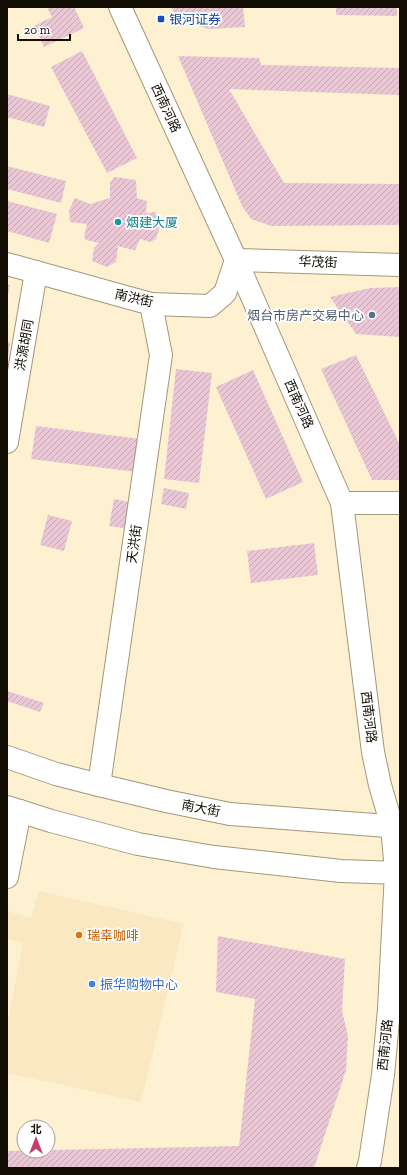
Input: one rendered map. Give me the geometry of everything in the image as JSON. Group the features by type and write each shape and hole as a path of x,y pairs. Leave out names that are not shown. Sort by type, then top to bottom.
{"main road":[{"name":"西南河路","path":"120,7 236,260 342,504 373,752 380,785 397,829 398,872 389,1009 382,1075 368,1168"},
{"name":"华茂街","path":"236,260 400,265"},
{"name":"南洪街","path":"7,264 151,304 210,306 225,293 236,260"},
{"name":"洪源胡同","path":"7,442 36,272"},
{"name":"天洪街","path":"99,785 161,355 151,304"},
{"path":"342,504 400,503"},
{"name":"南大街","path":"7,757 56,774 99,785 230,814 397,829"},
{"path":"7,877 14,809 51,821 138,844 214,857 341,871 398,872"}],"shaded area":[{"name":"振华购物中心","path":"39,891 184,924 141,1102 7,1073 7,1025 23,943 7,939 7,911 31,918"}],"building":[{"path":"47,7 74,7 84,28 44,47 34,26 52,17"},
{"path":"171,7 243,7 245,27 209,29 178,20"},
{"path":"336,7 397,7 397,16 336,15"},
{"path":"82,51 137,158 107,173 51,67"},
{"path":"178,56 259,58 261,65 400,68 400,95 229,89 284,183 400,184 400,225 271,226 251,219 242,206"},
{"path":"7,94 50,106 44,127 7,117"},
{"path":"7,166 66,181 61,203 7,189"},
{"name":"烟建大厦","path":"114,177 136,180 137,198 147,201 146,213 155,212 161,223 156,239 150,242 140,239 135,250 118,246 116,262 107,267 92,261 94,248 99,243 86,240 84,237 87,224 70,222 69,210 75,198 90,204 110,198 110,183"},
{"path":"7,201 57,214 49,243 7,231"},
{"path":"7,285 10,285 8,295 7,295"},
{"name":"烟台市房产交易中心","path":"400,287 400,337 356,334 330,297 370,288"},
{"path":"7,342 10,343 8,357 7,357"},
{"path":"356,355 400,445 400,480 372,480 321,369"},
{"path":"176,369 212,373 199,483 164,479"},
{"path":"253,370 303,482 266,499 216,387"},
{"path":"36,426 141,439 137,472 31,459"},
{"path":"164,488 189,493 186,509 161,504"},
{"path":"114,499 134,503 130,529 109,526"},
{"path":"48,515 72,521 64,551 40,545"},
{"path":"314,543 318,575 251,583 247,551"},
{"path":"7,691 44,703 40,712 7,701"},
{"path":"218,936 345,959 342,1011 348,1036 346,1070 314,1168 7,1168 7,1151 16,1151 16,1159 56,1159 56,1150 239,1146 255,999 216,992"}],"place":[{"name":"银河证券","path":"161,19"},
{"name":"烟建大厦","path":"118,222"},
{"name":"烟台市房产交易中心","path":"372,315"},
{"name":"瑞幸咖啡","path":"79,935"},
{"name":"振华购物中心","path":"92,984"}]}
